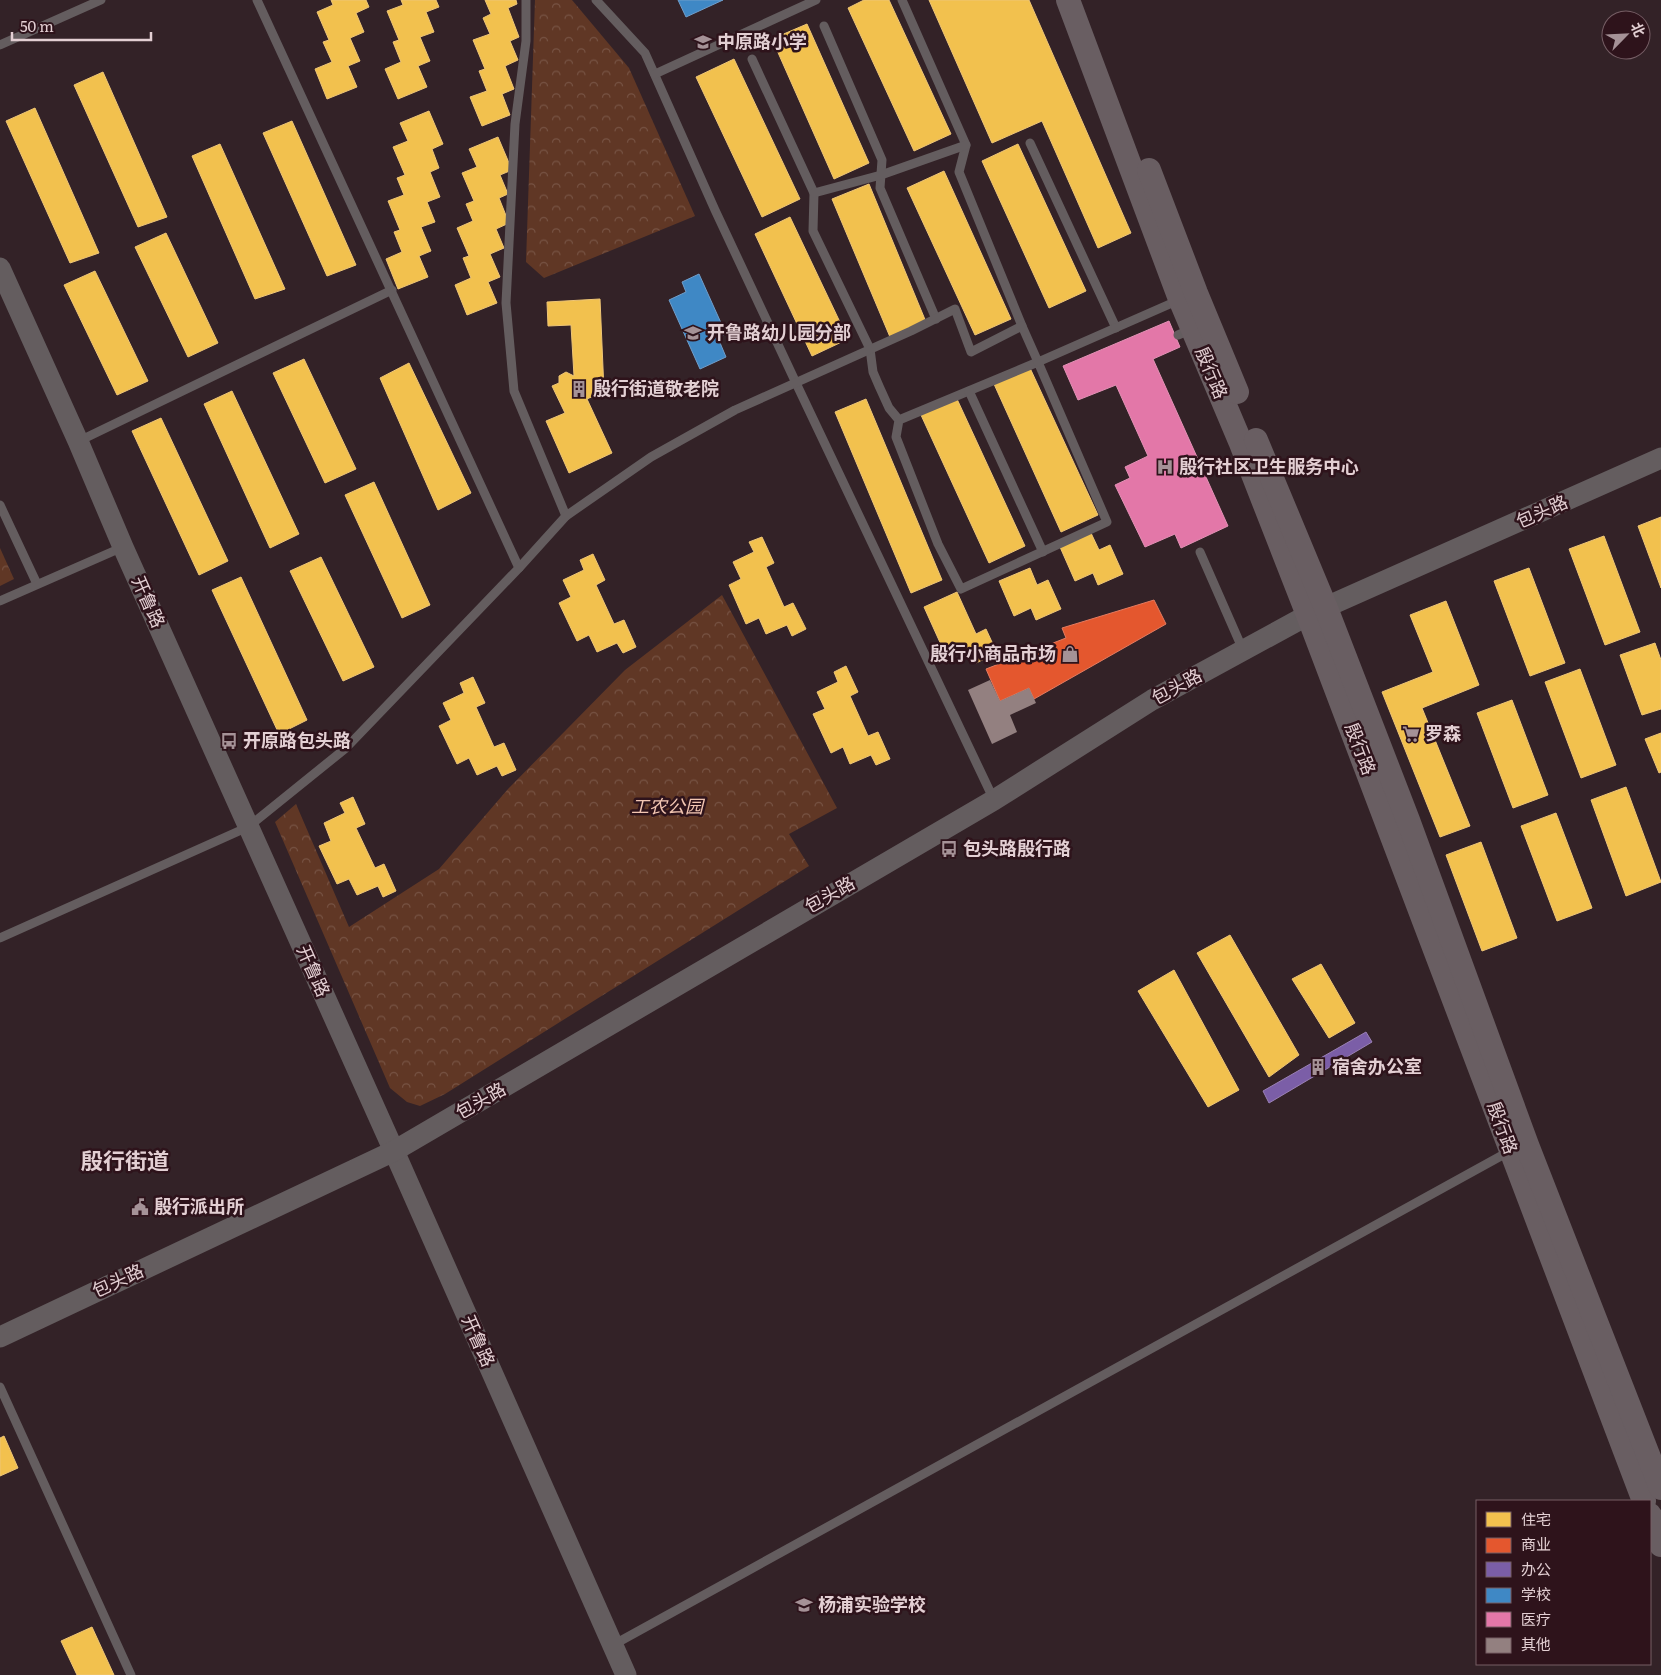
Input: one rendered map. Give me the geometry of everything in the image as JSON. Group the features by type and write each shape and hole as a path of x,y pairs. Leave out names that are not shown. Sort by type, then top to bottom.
{"main road":[{"name":"殷行路","path":"1068,0 1317,612"},
{"name":"殷行路","path":"1085,0 1188,296 1185,332 1240,441 1408,820 1519,1148 1644,1500"},
{"name":"殷行路","path":"1519,1148 1661,1488"},
{"path":"1651,1518 1661,1545"}],"street":[{"name":"开鲁路","path":"0,268 626,1675"},
{"name":"包头路","path":"0,1336 394,1151 994,800 1152,700 1243,650 1317,612 1661,458"}],"lane":[{"path":"0,45 101,0"},
{"path":"257,0 519,568"},
{"path":"526,0 526,41 515,124 506,303 514,391 566,516"},
{"path":"596,0 645,53 715,210 994,800"},
{"path":"655,74 816,0"},
{"path":"752,59 814,193 813,231 870,349 873,372 889,408 898,420 896,436 938,544 961,589 1107,522 1022,326 959,172 966,145 902,0"},
{"path":"824,26 882,160 880,188 936,319"},
{"path":"1030,143 1116,328"},
{"path":"814,193 881,175 966,145"},
{"path":"78,441 392,290"},
{"path":"898,420 1038,362 1188,296"},
{"path":"0,938 248,827 346,748 519,568 566,516 651,457 735,410 955,309 971,352 1022,326"},
{"path":"969,390 1043,552"},
{"path":"0,505 37,584"},
{"path":"0,602 123,547"},
{"path":"1200,552 1243,650"},
{"path":"612,1645 1519,1148"},
{"path":"0,1387 131,1675"}],"green space":[{"path":"535,0 572,0 629,68 695,216 544,278 526,262"},
{"path":"0,548 14,579 0,586"},
{"name":"工农公园","path":"722,595 837,808 789,834 809,866 445,1094 420,1106 407,1102 390,1088 275,822 296,804 349,927 439,869 508,789 625,670"}],"building: 住宅":[{"path":"331,0 366,0 369,7 356,13 364,32 350,38 360,61 348,66 357,87 327,99 315,69 332,62 323,42 329,40 317,12 333,5"},
{"path":"401,0 436,0 439,7 426,12 434,32 420,37 430,61 418,66 427,87 398,99 385,69 401,62 393,42 399,40 387,11 403,5"},
{"path":"485,0 516,0 517,4 508,8 519,37 510,41 518,60 505,66 514,89 502,94 510,115 482,126 470,97 487,91 479,71 485,69 473,40 490,34 483,18 491,14"},
{"path":"864,0 889,0 951,134 914,151 848,8"},
{"path":"929,0 1029,0 1131,233 1098,248 1042,121 992,143"},
{"path":"807,24 869,163 834,179 772,39"},
{"path":"734,59 800,199 762,217 696,77"},
{"path":"103,72 167,217 138,227 74,85"},
{"path":"35,108 99,253 70,263 6,121"},
{"path":"429,111 443,144 432,149 439,168 430,172 440,197 427,202 435,222 421,227 431,251 419,256 428,277 398,289 386,259 402,252 394,232 400,230 388,201 404,195 397,178 405,175 393,147 408,141 400,123"},
{"path":"292,121 356,265 327,276 263,133"},
{"path":"498,137 512,170 500,175 508,194 499,198 509,223 496,229 504,248 490,254 500,277 488,282 497,303 467,315 455,285 471,278 463,258 469,256 457,228 473,221 466,204 474,201 462,173 477,167 469,149"},
{"path":"220,144 285,289 255,299 192,156"},
{"path":"1018,144 1086,291 1049,308 982,161"},
{"path":"944,171 1011,319 975,335 907,188"},
{"path":"869,184 926,322 890,337 832,199"},
{"path":"790,217 848,339 812,356 755,234"},
{"path":"166,233 218,343 188,357 135,247"},
{"path":"95,271 148,381 117,395 64,285"},
{"name":"殷行街道敬老院","path":"600,299 604,391 587,399 612,453 569,473 546,421 565,413 552,386 559,383 559,376 566,372 574,376 571,325 548,326 547,302"},
{"path":"304,359 356,469 325,483 273,373"},
{"path":"409,363 471,493 438,510 380,378"},
{"path":"1030,368 1098,515 1061,532 994,384"},
{"path":"232,391 299,534 270,548 204,404"},
{"path":"866,399 942,580 911,593 835,412"},
{"path":"957,399 1025,546 989,563 921,415"},
{"path":"161,418 228,561 199,575 132,431"},
{"path":"374,482 430,605 402,618 345,495"},
{"path":"1661,517 1661,588 1638,526"},
{"path":"1091,533 1099,550 1110,545 1123,574 1098,585 1093,573 1075,581 1060,547"},
{"path":"1604,536 1640,632 1605,645 1569,549"},
{"path":"762,537 774,563 766,567 784,607 793,603 806,629 792,636 787,625 766,634 759,618 746,624 729,585 741,579 733,562 754,552 749,542"},
{"path":"593,554 605,580 596,585 614,624 624,620 636,647 623,653 617,643 597,652 589,635 577,641 559,603 571,597 563,580 584,570 580,560"},
{"path":"321,557 374,667 343,681 290,571"},
{"path":"1030,568 1037,585 1048,580 1061,609 1036,620 1031,608 1014,616 999,581"},
{"path":"1529,568 1565,663 1530,676 1494,581"},
{"path":"241,577 307,720 279,734 212,590"},
{"path":"957,592 976,634 986,629 997,653 976,663 970,648 947,658 924,607"},
{"path":"1446,601 1479,685 1422,708 1470,826 1440,837 1382,692 1433,672 1410,615"},
{"path":"1655,643 1661,660 1661,709 1642,715 1620,655"},
{"path":"846,666 858,692 850,696 868,736 878,732 890,759 876,765 871,755 850,764 843,747 831,753 813,714 825,709 817,692 838,682 834,672"},
{"path":"1580,669 1616,765 1581,778 1545,682"},
{"path":"473,677 485,703 476,707 494,747 504,743 516,770 502,776 497,766 477,775 469,758 457,764 439,726 451,720 443,703 464,693 460,683"},
{"path":"1512,700 1548,795 1513,808 1477,713"},
{"path":"1661,733 1661,772 1659,773 1645,739"},
{"path":"1626,787 1661,882 1626,896 1591,800"},
{"path":"353,797 365,824 356,828 375,868 384,864 396,891 383,897 378,886 357,895 349,879 337,884 319,846 331,841 324,823 345,813 340,803"},
{"path":"1556,813 1592,908 1557,921 1521,826"},
{"path":"1481,842 1517,938 1482,951 1446,855"},
{"path":"1230,935 1299,1055 1269,1077 1197,953"},
{"path":"1321,964 1355,1023 1329,1038 1292,979"},
{"path":"1174,970 1239,1090 1208,1107 1138,991"},
{"path":"4,1436 18,1468 0,1476 0,1438"},
{"path":"92,1627 114,1675 77,1675 61,1641"}],"building: 商业":[{"name":"殷行小商品市场","path":"1154,600 1166,624 1034,699 1029,688 1000,701 986,669 1066,638 1062,628"}],"building: 办公":[{"name":"宿舍办公室","path":"1366,1032 1372,1042 1269,1103 1263,1091"}],"building: 学校":[{"path":"678,0 723,0 686,17"},
{"path":"699,274 726,334 718,338 726,357 700,369 669,300 686,292 682,282"}],"building: 医疗":[{"path":"1169,321 1180,347 1153,359 1228,526 1181,548 1175,534 1145,547 1115,485 1130,478 1125,467 1148,456 1116,385 1078,400 1063,366"}],"building: 其他":[{"path":"990,680 1000,701 1029,688 1036,703 1010,715 1017,732 992,744 968,690"}],"place":[{"name":"中原路小学","path":"703,42"},
{"name":"开鲁路幼儿园分部","path":"693,333"},
{"name":"殷行街道敬老院","path":"579,389"},
{"name":"殷行社区卫生服务中心","path":"1165,467"},
{"name":"殷行小商品市场","path":"1070,654"},
{"name":"罗森","path":"1411,734"},
{"name":"开原路包头路","path":"229,741"},
{"name":"包头路殷行路","path":"949,849"},
{"name":"宿舍办公室","path":"1318,1067"},
{"name":"殷行派出所","path":"140,1207"},
{"name":"杨浦实验学校","path":"804,1605"}],"district":[{"name":"殷行街道","path":"125,1161"}]}
